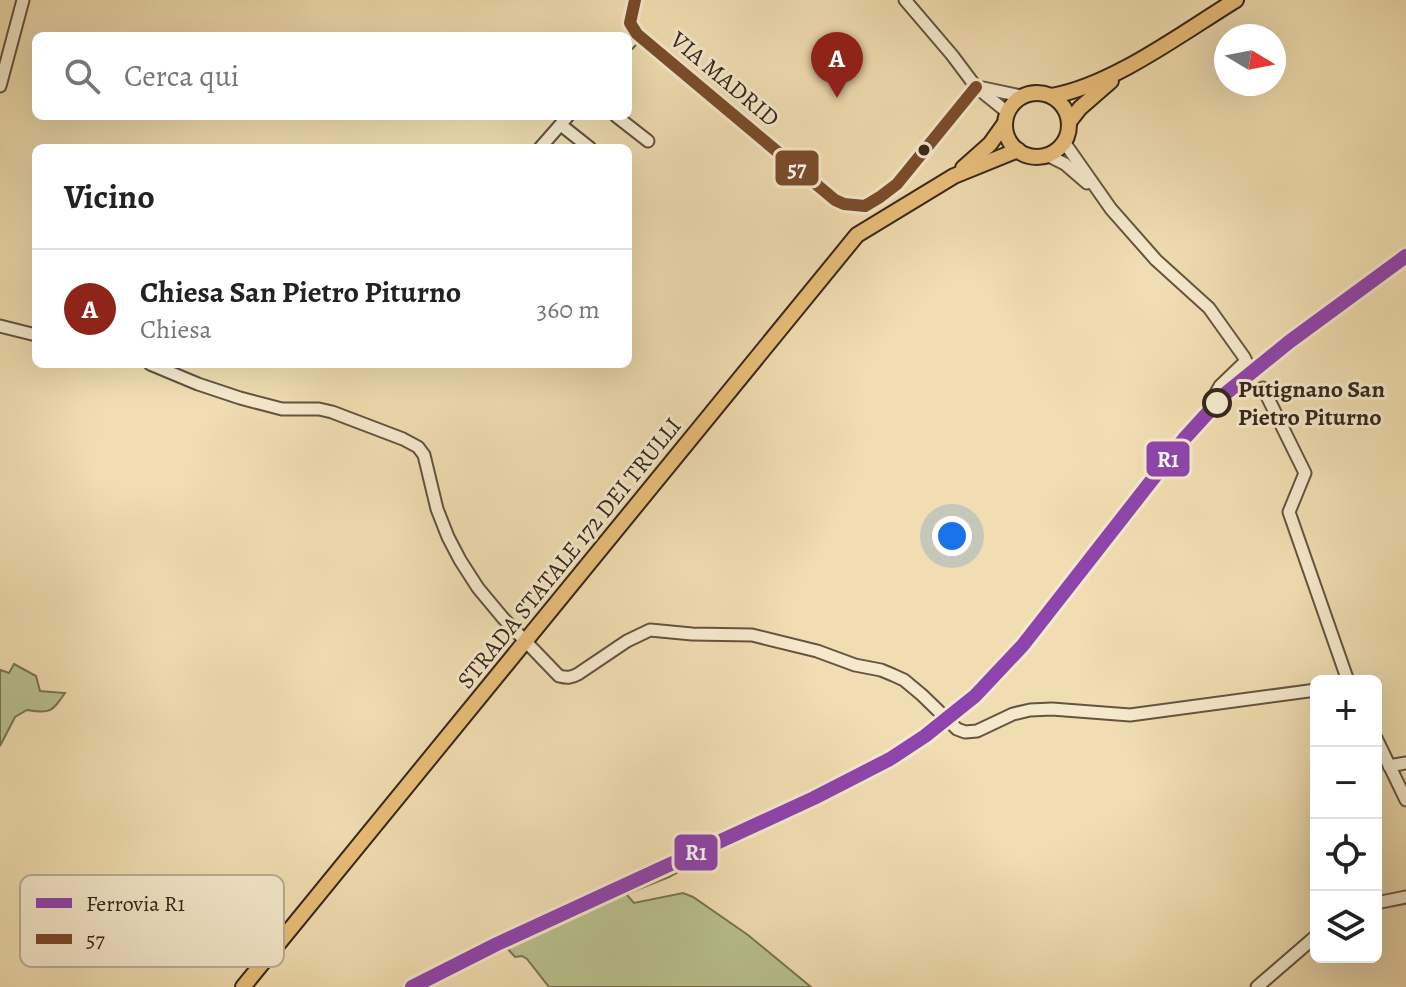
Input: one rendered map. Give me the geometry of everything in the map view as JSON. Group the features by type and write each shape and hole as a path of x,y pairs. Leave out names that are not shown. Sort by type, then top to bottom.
{"main road":[{"path":"1052,96 1084,88 1130,65 1236,0"},
{"path":"1069,122 1080,108 1130,65"},
{"path":"1042,93 1052,96 1066,112 1068,133 1057,150 1037,157 1027,155 1010,143 1006,118 1013,103 1021,96 1042,93"},
{"name":"STRADA STATALE 172 DEI TRULLI","path":"954,176 990,144 1006,118"},
{"name":"STRADA STATALE 172 DEI TRULLI","path":"284,937 857,235 954,176 1018,150"},
{"name":"STRADA STATALE 172 DEI TRULLI","path":"243,987 259,967"}],"street":[{"path":"0,86 23,0"},
{"path":"632,40 637,34 630,23 635,0"},
{"path":"905,0 976,87 1006,118"},
{"name":"VIA MADRID","path":"637,34 835,200 844,204 865,206 897,184 976,87"},
{"path":"976,87 1021,96"},
{"path":"543,144 564,120 586,144"},
{"path":"621,120 648,141"},
{"path":"1064,142 1100,193 1156,260 1209,308 1244,357 1246,361 1216,393"},
{"path":"1047,155 1065,164 1100,193"},
{"path":"0,326 32,334"},
{"path":"161,368 198,384 282,409 332,412 418,447 424,455 437,509 460,560 478,588 524,642 559,676 566,678 571,678 627,641 650,630 752,635 893,675 904,680 965,732 977,731 1013,714 1030,710 1130,715 1310,691"},
{"path":"1263,388 1305,473 1289,512 1346,675"},
{"path":"1380,747 1406,800"},
{"path":"1389,766 1406,763"},
{"path":"1382,902 1406,897"},
{"path":"1257,987 1310,941"}],"green space":[{"path":"14,664 36,676 40,691 65,693 50,710 27,710 15,717 0,746 0,673 1,670 9,673"},
{"path":"748,830 749,833 669,877 626,894 634,903 683,893 693,897 748,935 811,987 549,987 527,959 515,957 507,948 486,954 485,951"}],"rail line":[{"name":"R1","path":"412,987 497,944 814,798 890,759 925,736 975,696 1023,645 1184,439 1225,394 1289,342 1406,256"}],"transit line":[{"name":"57","path":"635,0 630,23 637,34 835,200 844,204 865,206 897,184 976,87"}],"place":[{"name":"Chiesa San Pietro Piturno","path":"837,98"},
{"name":"Putignano San Pietro Piturno","path":"1217,403"}]}
